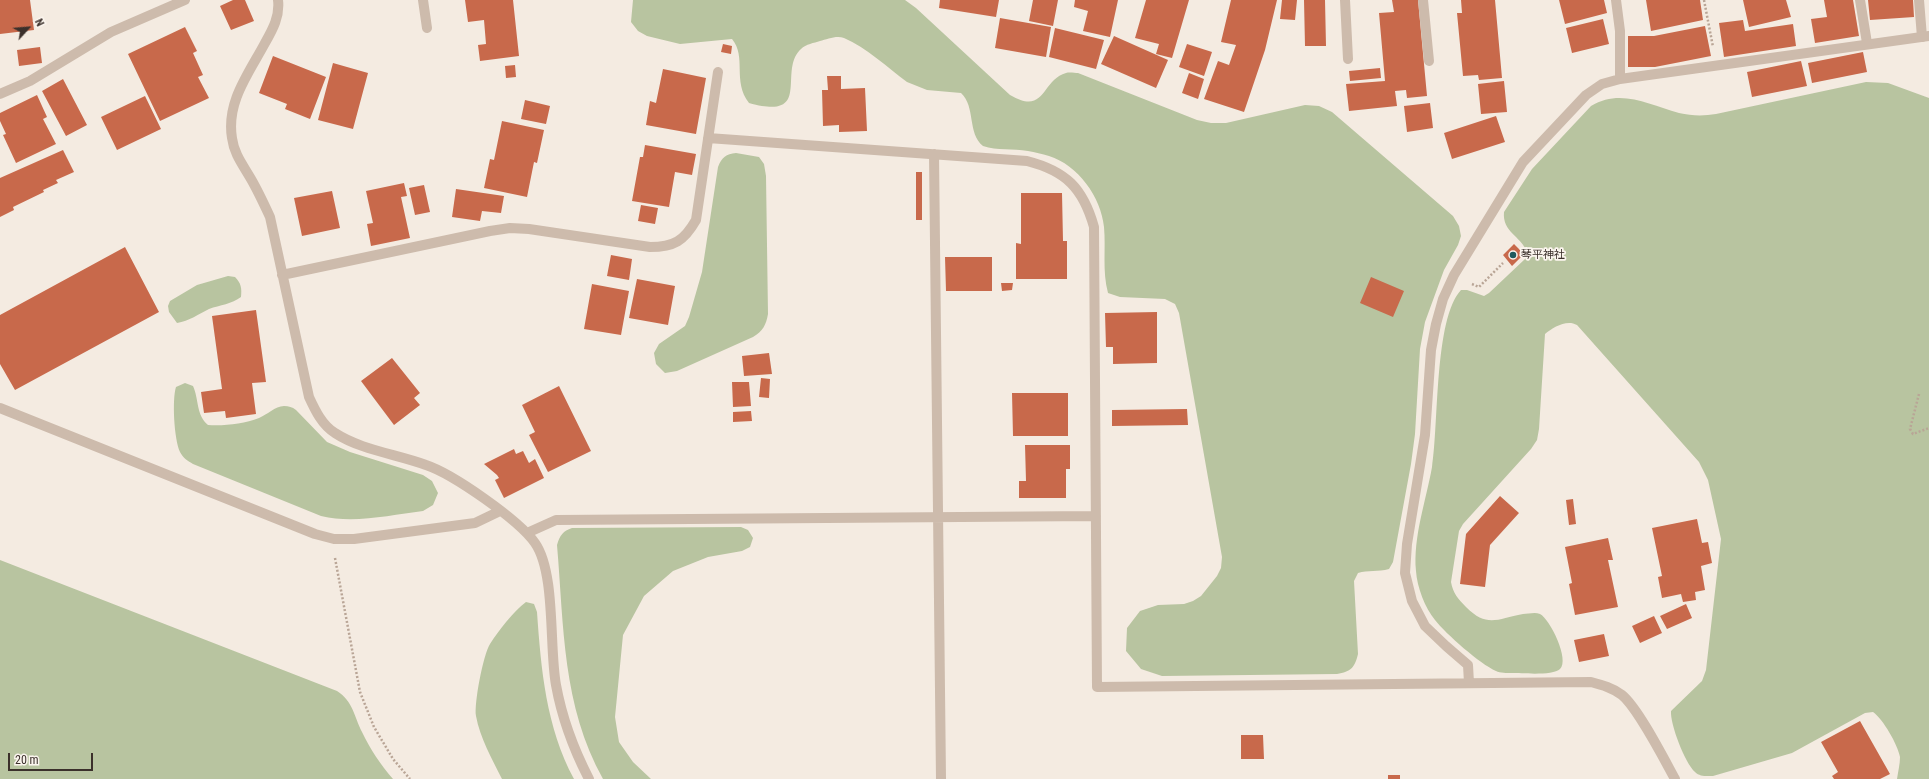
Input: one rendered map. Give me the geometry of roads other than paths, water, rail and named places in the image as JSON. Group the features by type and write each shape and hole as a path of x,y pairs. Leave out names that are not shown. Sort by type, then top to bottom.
{"street":[{"path":"0,94 30,81 110,32 185,0"},
{"path":"278,0 279,10 275,26 235,97 231,118 232,139 238,159 261,196 270,217 309,397 318,417 334,433 353,442 439,470 500,510 527,533 536,544 544,562 547,581 556,685 566,725 581,764 589,779"},
{"path":"423,0 427,28"},
{"path":"1345,0 1348,59"},
{"path":"1423,0 1429,61"},
{"path":"1616,0 1620,31 1620,79"},
{"path":"1860,0 1867,44"},
{"path":"1469,684 1468,665 1426,626 1412,601 1405,572 1407,544 1425,435 1430,350 1443,299 1454,275 1523,162 1586,95 1602,84 1620,79 1925,36 1919,0"},
{"path":"282,275 510,228 529,229 650,246 664,247 678,242 689,232 696,220 718,72"},
{"path":"708,138 1027,161 1046,166 1064,176 1078,190 1088,208 1094,227 1098,687 1591,682 1608,686 1622,696 1634,708 1675,779"},
{"path":"934,154 940,779"},
{"path":"0,408 315,534 334,539 354,539 475,523 500,510"},
{"path":"527,533 556,520 1096,516"}],"place":[{"name":"琴平神社","path":"1513,255"}]}
